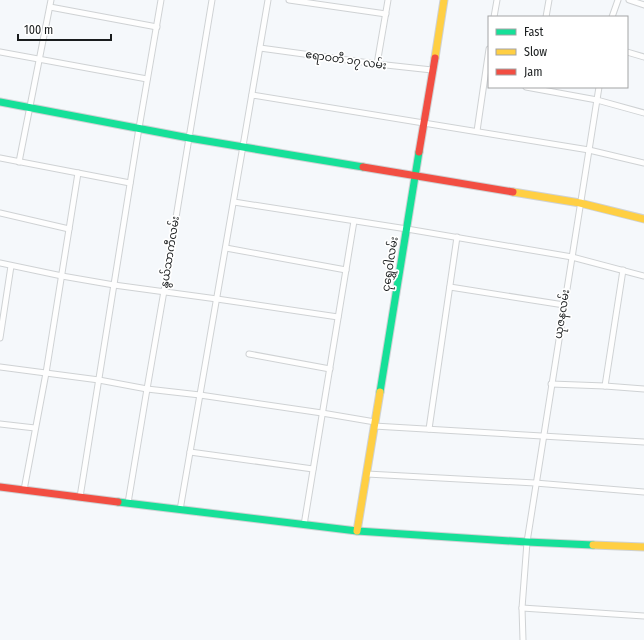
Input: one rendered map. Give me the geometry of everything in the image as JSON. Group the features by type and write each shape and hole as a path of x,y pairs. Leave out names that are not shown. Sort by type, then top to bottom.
{"street":[{"path":"19,162 51,0"},
{"path":"80,497 161,0"},
{"name":"နွယ်သာကီလမ်း","path":"128,503 212,0"},
{"path":"180,510 268,0"},
{"path":"289,0 386,14"},
{"path":"377,64 388,0"},
{"name":"ငုရွှေဝါလမ်း","path":"357,531 444,0"},
{"path":"494,16 497,0"},
{"path":"546,16 549,0"},
{"path":"612,16 618,0"},
{"path":"629,0 644,5"},
{"path":"50,7 156,27"},
{"name":"ဧရာဝတီ ၁၇ လမ်း","path":"260,48 432,70"},
{"path":"0,52 147,79"},
{"path":"628,52 644,57"},
{"path":"477,131 487,80 488,64"},
{"path":"536,88 597,100 644,113"},
{"name":"ယုဇနလမ်း","path":"523,640 522,608 526,542 599,88"},
{"path":"252,96 589,150 644,163"},
{"path":"0,102 189,138 580,203 644,219"},
{"path":"0,158 130,183"},
{"path":"24,490 46,373 78,173"},
{"path":"234,202 457,237 572,257 644,276"},
{"path":"0,213 69,229"},
{"path":"304,525 354,221"},
{"path":"429,429 457,237"},
{"path":"226,248 346,270"},
{"path":"0,263 114,285 338,317"},
{"path":"0,338 11,266"},
{"path":"605,386 623,270"},
{"path":"450,287 564,305"},
{"path":"249,354 330,370"},
{"path":"0,367 322,413 375,424 429,429 644,442"},
{"path":"552,384 644,388"},
{"path":"0,424 35,428"},
{"path":"190,452 313,469"},
{"path":"366,474 535,483 644,492"},
{"path":"0,487 357,531 526,542 644,547"},
{"path":"522,608 644,616"}],"traffic: fast":[{"path":"0,102 189,138 363,167"},
{"path":"380,392 419,152"},
{"path":"118,502 357,531 593,545"}],"traffic: slow":[{"path":"435,58 444,0"},
{"path":"513,192 580,203 644,219"},
{"path":"357,531 380,392"},
{"path":"593,545 644,547"}],"traffic: jam":[{"path":"419,152 435,58"},
{"path":"363,167 513,192"},
{"path":"0,487 118,502"}]}
